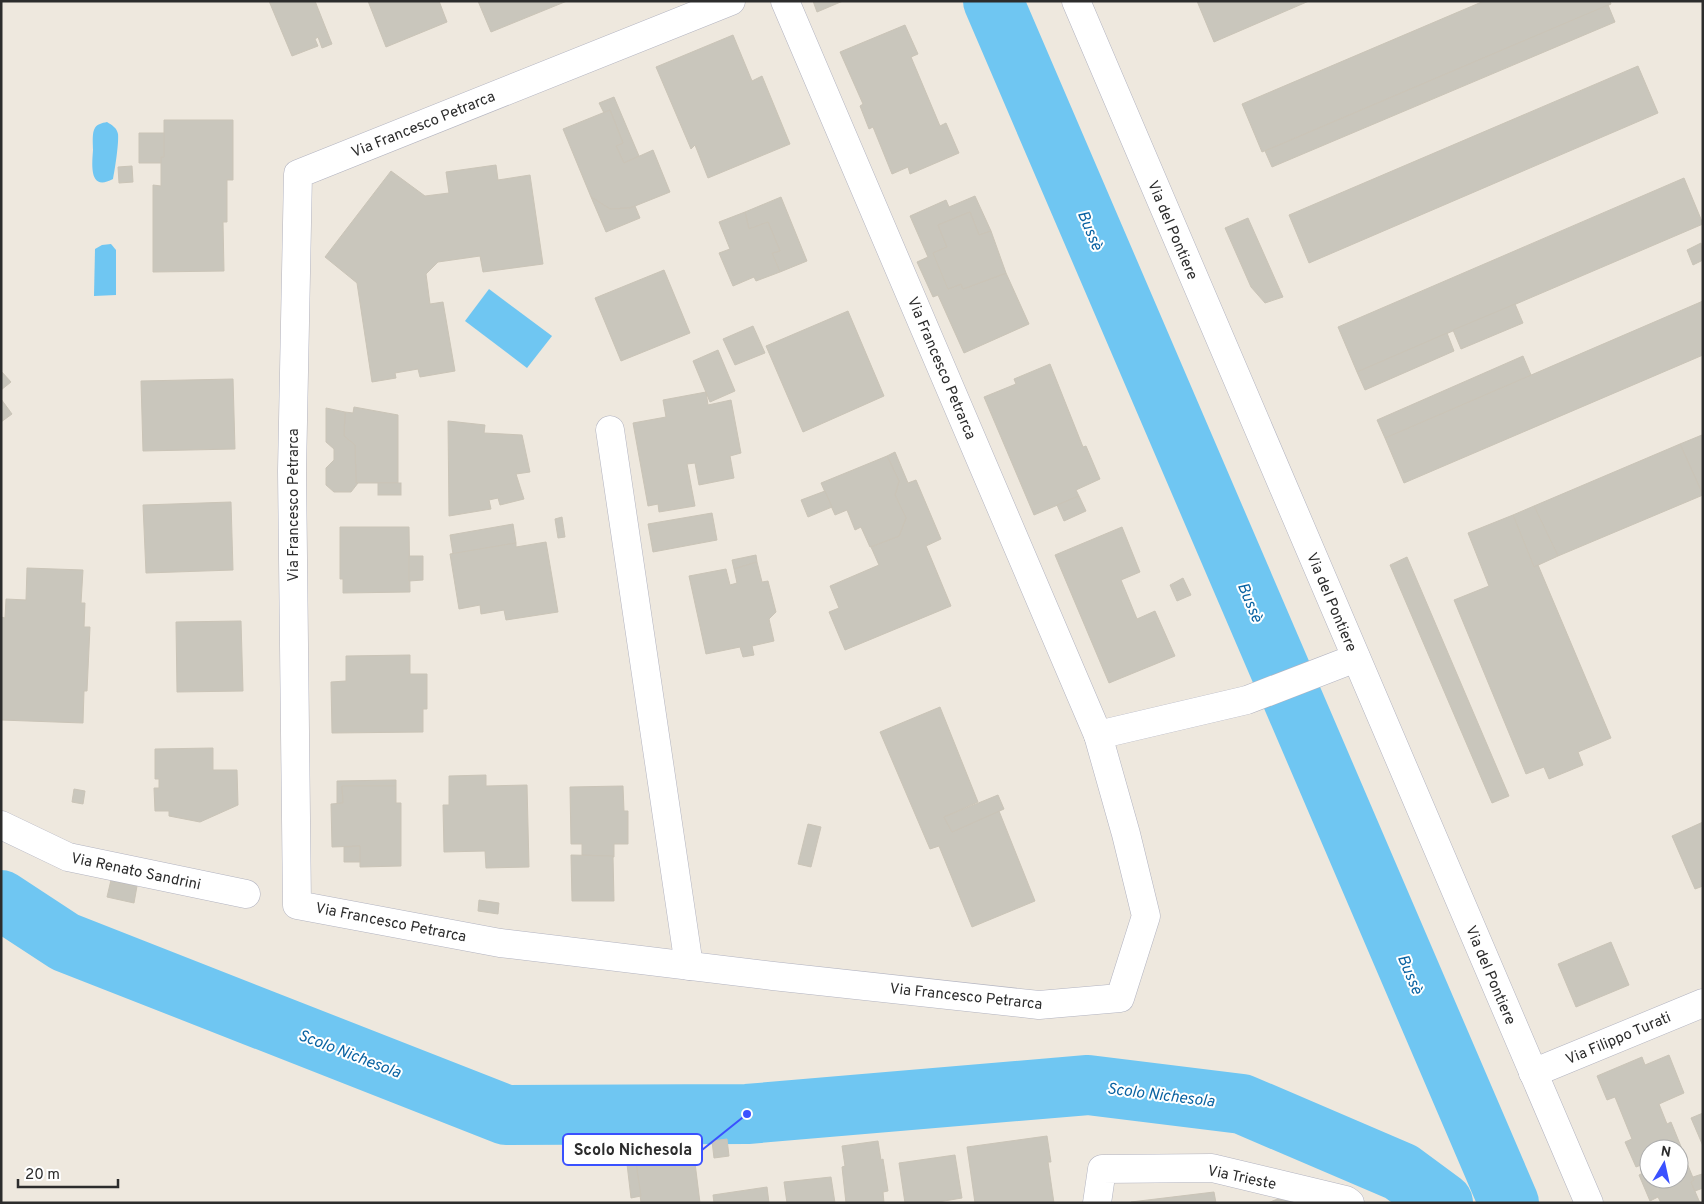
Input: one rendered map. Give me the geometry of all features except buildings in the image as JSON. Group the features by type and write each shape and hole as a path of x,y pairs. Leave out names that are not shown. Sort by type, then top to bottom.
{"street":[{"name":"Via Francesco Petrarca","path":"730,1 298,174 292,471 297,905 500,943 689,966 1039,1005 1120,998 1146,916 1126,834 1098,735 785,1"},
{"name":"Via del Pontiere","path":"1076,1 1589,1203"},
{"path":"610,430 689,966"},
{"path":"1098,735 1247,700 1356,658"},
{"name":"Via Renato Sandrini","path":"1,825 68,857 246,894"},
{"name":"Via Filippo Turati","path":"1534,1074 1703,1003"},
{"name":"Via Trieste","path":"1097,1203 1102,1169 1212,1168 1346,1200 1350,1203"}],"water":[{"path":"107,122 117,132 117,156 113,179 100,182 96,179 93,169 93,135 96,126"},
{"path":"111,244 116,250 116,295 94,296 95,249 102,245"},
{"path":"489,289 552,336 527,368 465,321"}],"waterway":[{"name":"Bussè","path":"993,1 1509,1203"},
{"name":"Scolo Nichesola","path":"1,900 65,942 506,1115 747,1114 1088,1085 1242,1104 1401,1172 1443,1203"}],"place":[{"name":"Scolo Nichesola","path":"747,1114"}]}
